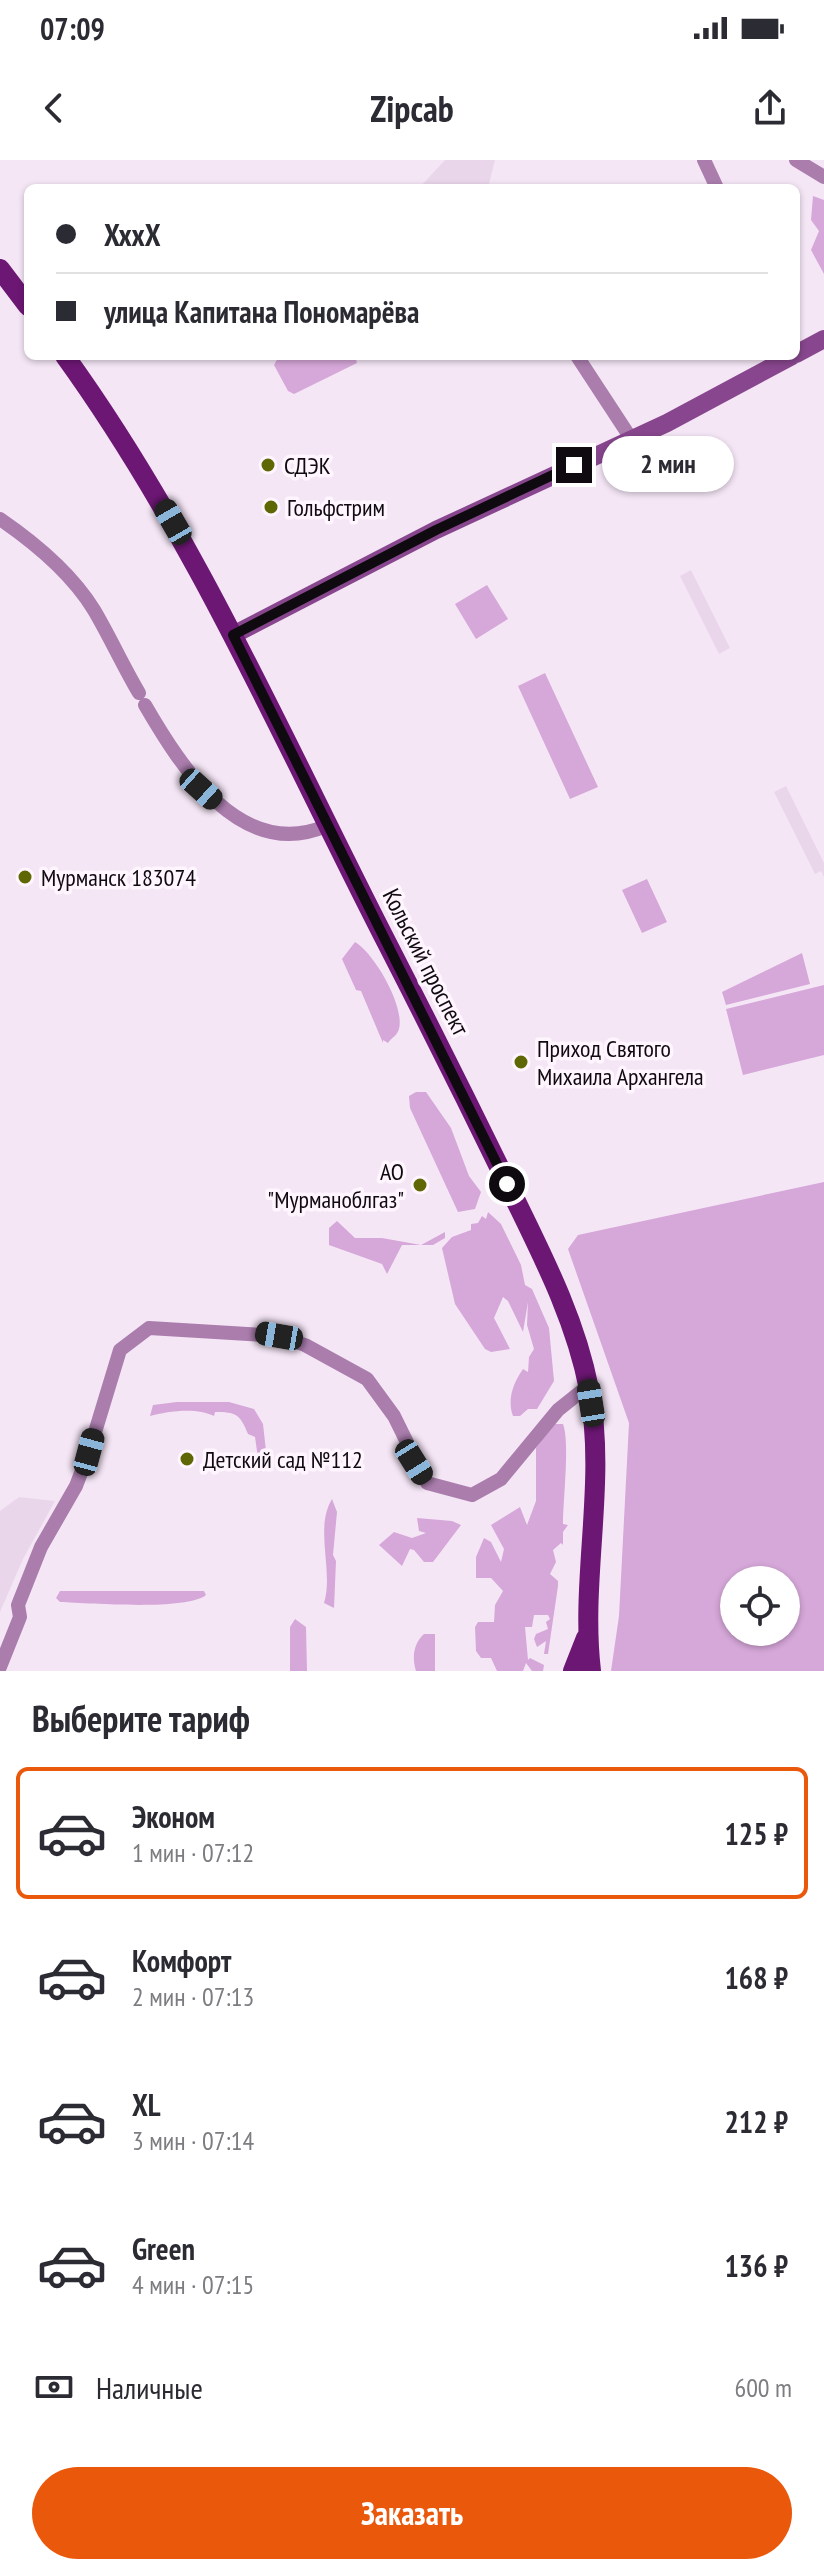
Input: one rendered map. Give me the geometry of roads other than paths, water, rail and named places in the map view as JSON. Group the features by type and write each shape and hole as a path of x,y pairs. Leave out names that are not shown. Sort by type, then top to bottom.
{"main road":[{"path":"0,269 24,301"},
{"name":"Кольский проспект","path":"68,360 134,456 233,635 326,826 449,1064 552,1275 571,1322 588,1386 595,1462 586,1638 591,1671"},
{"name":"Кольский проспект","path":"573,1671 586,1638"}],"street":[{"path":"704,160 715,184"},
{"path":"796,160 824,177"},
{"path":"800,352 824,339"},
{"path":"580,360 632,440"},
{"path":"233,635 436,530 632,440 784,360"},
{"path":"0,519 27,538 62,571 93,608 142,699 190,777 214,802 246,821 283,835 305,835 326,826"},
{"path":"0,1667 20,1617 18,1605 41,1547 76,1486 89,1452 120,1350 149,1328 254,1332 305,1345 367,1379 394,1416 427,1483 472,1495 501,1479 558,1410 588,1386"}],"place":[{"name":"СДЭК","path":"268,465"},
{"name":"Гольфстрим","path":"271,507"},
{"name":"Мурманск 183074","path":"25,877"},
{"name":"Приход Святого Михаила Архангела","path":"521,1062"},
{"name":"AO \"Мурманоблгаз\"","path":"420,1185"},
{"name":"Детский сад №112","path":"187,1459"}]}
